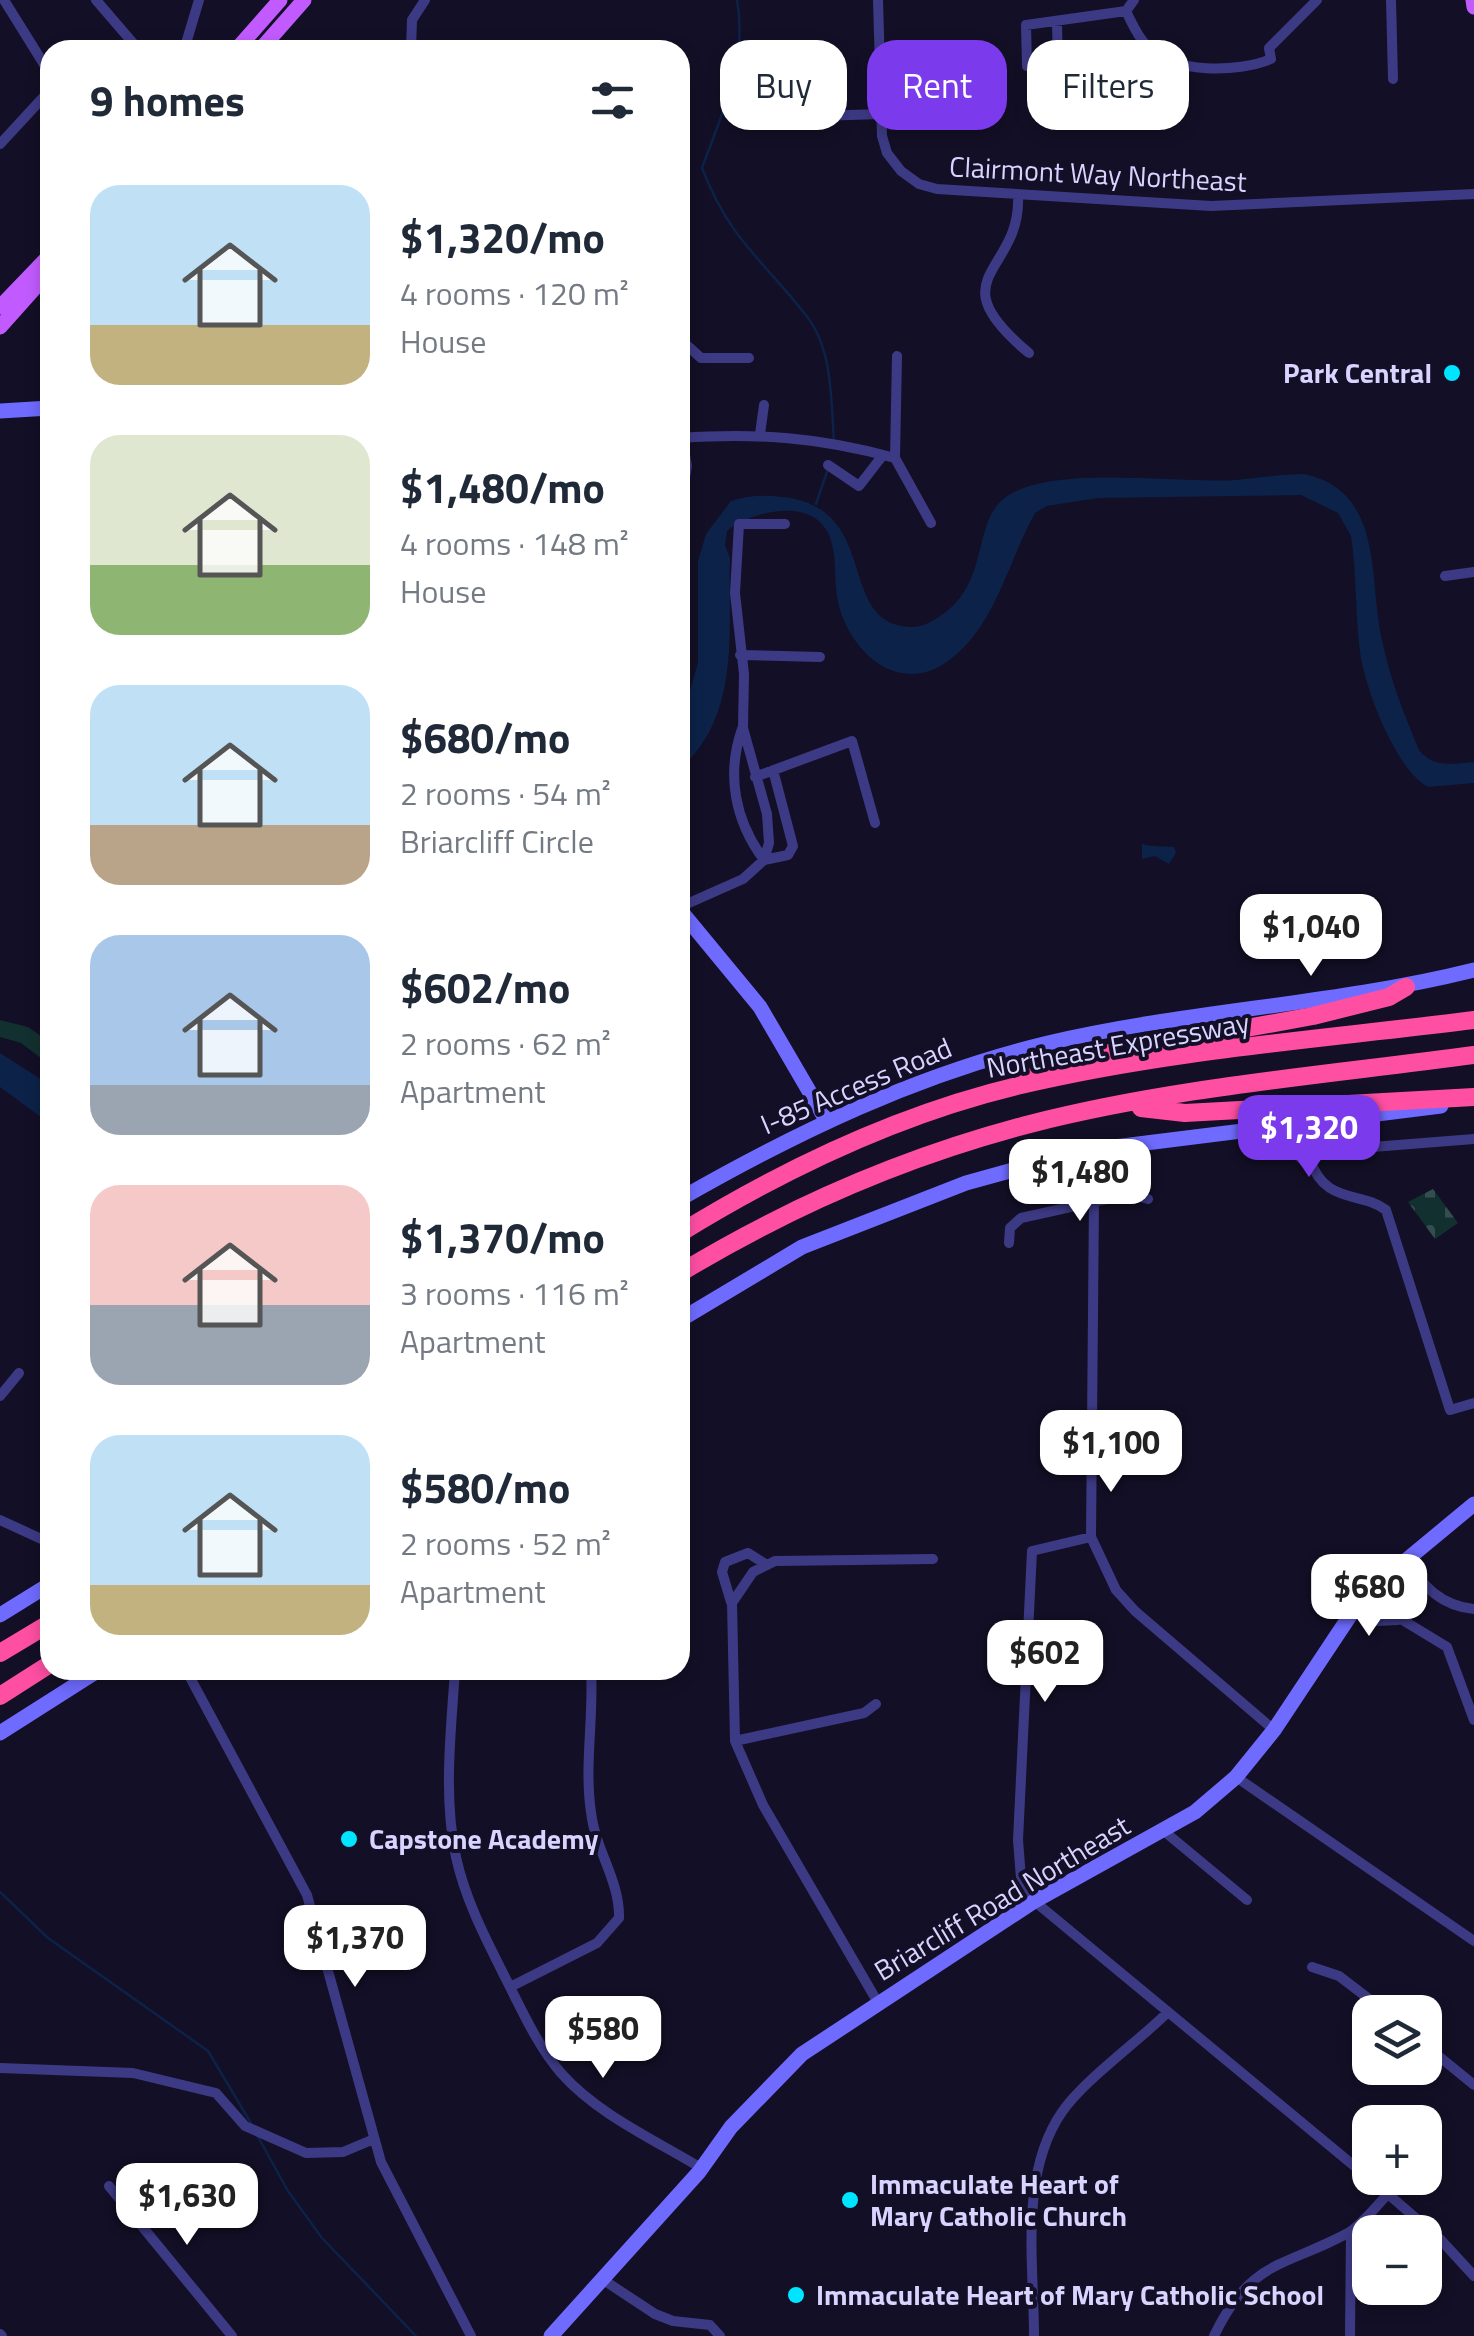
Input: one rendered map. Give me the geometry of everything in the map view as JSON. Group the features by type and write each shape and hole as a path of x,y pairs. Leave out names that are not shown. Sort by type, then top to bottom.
{"highway":[{"path":"1020,1085 1052,1062 1313,1016 1389,997 1406,987"},
{"name":"Northeast Expressway","path":"690,1228 850,1145 1020,1085 1149,1062 1474,1020"},
{"path":"690,1267 789,1213 872,1176 990,1135 1116,1106 1474,1054"},
{"path":"1116,1106 1185,1113 1474,1099"},
{"path":"0,1654 40,1629"},
{"path":"0,1696 40,1670"}],"main road":[{"path":"245,40 280,0"},
{"path":"269,40 304,0"},
{"path":"0,307 40,265"},
{"path":"0,327 40,282"},
{"path":"0,411 40,409"},
{"path":"690,920 760,1006 826,1120"},
{"name":"I-85 Access Road","path":"690,1194 826,1120 928,1078 1050,1043 1406,987 1474,970"},
{"path":"690,1314 802,1247 915,1199 1082,1151 1474,1099"},
{"name":"Briarcliff Road Northeast","path":"552,2336 605,2280 702,2168 731,2127 781,2073 876,2001 1033,1902 1164,1832 1236,1777 1274,1730 1358,1602 1402,1558 1474,1504"},
{"path":"0,1615 40,1590"},
{"path":"0,1733 83,1680"}],"street":[{"path":"96,0 130,40"},
{"path":"187,40 199,0"},
{"path":"411,40 412,20 425,0"},
{"name":"Clairmont Way Northeast","path":"878,0 879,40"},
{"path":"1056,24 1058,65 1027,66 1026,25 1056,24 1126,11 1134,0"},
{"path":"1126,11 1148,47 1166,60 1222,67 1271,59 1269,48 1317,0"},
{"path":"1391,0 1392,79"},
{"path":"4,3 40,59"},
{"path":"0,144 40,101"},
{"name":"Clairmont Way Northeast","path":"883,130 887,153 918,184 1018,195 1211,206 1474,194"},
{"path":"1018,195 1018,213 984,282 985,298 1000,329 1029,353"},
{"path":"690,348 701,358 749,358"},
{"path":"897,356 889,456 931,523"},
{"path":"760,434 764,405"},
{"path":"690,438 760,434 798,437 889,456"},
{"path":"828,465 859,486 889,456"},
{"path":"690,903 743,879 764,860 770,842 767,814 743,728 735,594 739,524 785,524"},
{"path":"1445,576 1474,572"},
{"path":"740,655 820,657"},
{"path":"743,728 730,773 752,844 764,860"},
{"path":"756,777 852,741 875,824"},
{"path":"764,860 788,856 793,846 773,770"},
{"path":"1293,1142 1298,1131 1310,1122"},
{"path":"1262,1127 1282,1133 1293,1142 1298,1156 1310,1159 1322,1151 1474,1139"},
{"path":"1310,1159 1314,1172 1338,1194 1386,1210 1450,1410 1474,1403"},
{"path":"1010,1244 1010,1228 1022,1218 1129,1194 1148,1199"},
{"path":"1094,1200 1091,1537 1110,1579 1135,1611 1274,1730"},
{"path":"0,1396 19,1373"},
{"path":"0,1520 40,1538"},
{"path":"1091,1537 1032,1551 1018,1840 1020,1885 1033,1902 1352,2164"},
{"path":"767,1565 748,1553 725,1562 722,1572 732,1603 735,1741 762,1805 876,2001"},
{"path":"1402,1558 1431,1594 1444,1602 1474,1609"},
{"path":"732,1603 752,1572 767,1565 797,1560 933,1559"},
{"path":"1358,1602 1377,1621 1400,1620 1447,1647 1474,1720"},
{"path":"191,1680 307,1896 381,2162 471,2336"},
{"path":"454,1680 450,1813 456,1858 476,1920 510,1987 539,2044 563,2076 610,2113 702,2168"},
{"path":"510,1987 597,1943 619,1918 620,1904 595,1836 590,1810 591,1680"},
{"path":"735,1741 864,1713 876,1704"},
{"path":"1236,1777 1474,1941"},
{"path":"1164,1832 1247,1900"},
{"path":"1312,1967 1348,1981 1365,1995"},
{"path":"1034,2336 1035,2177 1044,2144 1063,2109 1168,2012"},
{"path":"1442,2059 1474,2085"},
{"path":"0,2068 132,2073 216,2093 245,2126 306,2153 343,2152 374,2139"},
{"path":"109,2186 232,2336"},
{"path":"1214,2336 1228,2306 1247,2284 1305,2249 1350,2232 1387,2195"},
{"path":"1389,2195 1440,2239 1474,2276"},
{"path":"1350,2232 1350,2336"},
{"path":"605,2280 655,2314 673,2322 710,2325 719,2335"}],"green space":[{"path":"0,1020 28,1027 40,1035 40,1057 21,1043 0,1037"},
{"path":"1433,1189 1458,1223 1435,1239 1408,1202"}],"water":[{"path":"1304,474 1330,484 1348,499 1361,518 1373,565 1385,654 1419,750 1437,762 1474,762 1474,783 1428,787 1416,778 1393,746 1363,667 1351,536 1338,513 1301,495 1098,498 1047,506 1035,513 991,608 973,637 945,663 910,674 883,666 852,636 837,596 832,542 821,523 796,511 751,518 727,531 727,671 713,724 690,758 690,691 698,663 698,561 706,534 731,501 769,496 814,506 834,521 847,542 872,606 886,620 914,627 935,619 958,600 975,569 995,508 1006,497 1027,487 1084,478 1212,481"},
{"path":"1142,844 1174,847 1176,853 1169,864 1155,856 1142,859"},
{"path":"0,1053 40,1079 40,1117 0,1087"}],"waterway":[{"path":"737,0 736,65 702,168 735,231 814,327 829,375 834,442"},
{"path":"816,504 828,469"},
{"path":"0,1892 48,1938 208,2051 251,2123"},
{"path":"257,2135 288,2191 322,2238 416,2336"}],"place":[{"name":"Park Central","path":"1452,373"},
{"name":"Capstone Academy","path":"349,1839"},
{"name":"Immaculate Heart of Mary Catholic Church","path":"850,2200"},
{"name":"Immaculate Heart of Mary Catholic School","path":"796,2295"}]}
